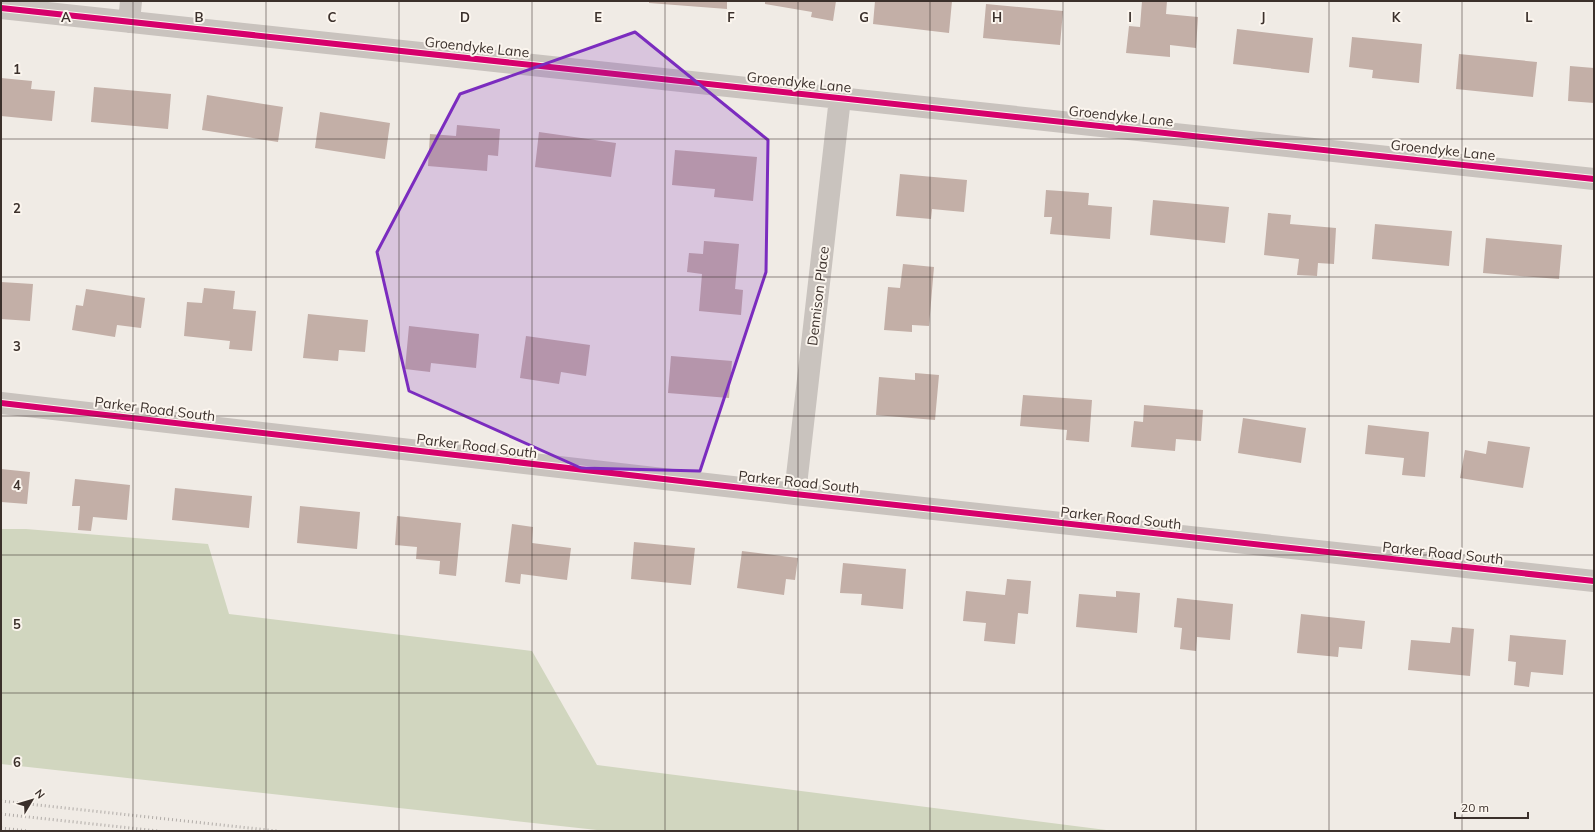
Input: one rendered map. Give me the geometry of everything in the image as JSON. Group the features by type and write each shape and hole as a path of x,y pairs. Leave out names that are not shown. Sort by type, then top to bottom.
{"street":[{"path":"129,22 131,1"},
{"name":"Groendyke Lane","path":"1,8 1594,179"},
{"name":"Dennison Place","path":"795,494 840,98"},
{"name":"Parker Road South","path":"1,403 795,494 1594,581"}],"highlighted area":[{"path":"635,32 768,140 766,272 700,471 581,468 409,391 377,252 460,94"}],"green space":[{"path":"1,529 26,529 208,544 229,614 532,651 597,765 1114,831 606,831 1,764"}],"building":[{"path":"649,1 727,1 727,9 649,3"},
{"path":"765,1 836,1 833,21 811,17 812,12 765,4"},
{"path":"875,1 952,1 949,33 873,24"},
{"path":"1142,1 1167,1 1166,14 1198,17 1196,48 1170,45 1170,57 1126,53 1129,26 1140,27"},
{"path":"986,4 1063,11 1060,45 983,38"},
{"path":"1237,29 1313,38 1309,73 1233,64"},
{"path":"1352,37 1422,44 1419,83 1372,78 1373,70 1349,67"},
{"path":"1459,54 1537,62 1533,97 1456,89"},
{"path":"1570,66 1594,68 1594,103 1568,101"},
{"path":"1,78 32,81 31,89 55,91 52,121 1,116"},
{"path":"94,87 171,94 168,129 91,122"},
{"path":"207,95 283,107 278,142 202,130"},
{"path":"320,112 390,123 385,159 315,148"},
{"path":"457,125 500,129 498,156 488,155 487,171 428,166 430,134 456,136"},
{"path":"539,132 616,143 611,177 535,167"},
{"path":"675,150 757,157 753,201 714,197 715,189 672,185"},
{"path":"900,174 967,180 964,212 932,209 931,219 896,216"},
{"path":"1046,190 1089,193 1088,205 1112,207 1110,239 1050,234 1052,217 1044,217"},
{"path":"1153,200 1229,207 1225,243 1150,235"},
{"path":"1268,213 1291,215 1290,224 1336,228 1334,264 1318,263 1317,276 1297,275 1299,259 1264,255"},
{"path":"1375,224 1452,231 1449,266 1372,259"},
{"path":"1486,238 1562,245 1559,279 1483,273"},
{"path":"704,241 739,244 735,289 743,290 741,315 699,311 702,274 687,272 689,253 703,254"},
{"path":"903,264 934,267 929,326 912,325 912,332 884,330 888,287 900,288"},
{"path":"1,282 33,284 30,321 1,319"},
{"path":"204,288 235,291 233,309 256,311 252,351 229,349 230,341 184,336 187,302 202,303"},
{"path":"86,289 145,298 141,328 117,325 115,337 72,330 76,305 83,306"},
{"path":"308,314 368,320 365,352 339,350 338,361 303,358"},
{"path":"409,326 479,334 476,368 431,363 430,372 405,369"},
{"path":"526,336 590,345 586,376 561,372 559,384 520,378"},
{"path":"671,356 732,361 729,398 668,393"},
{"path":"915,373 939,375 935,420 876,415 879,377 915,380"},
{"path":"1023,395 1092,400 1089,442 1066,440 1067,430 1020,426"},
{"path":"1144,405 1203,410 1201,441 1176,439 1175,451 1131,447 1134,421 1143,422"},
{"path":"1243,418 1306,428 1301,463 1238,453"},
{"path":"1368,425 1429,432 1425,477 1402,475 1404,458 1365,454"},
{"path":"1488,441 1530,447 1523,488 1460,478 1465,450 1486,454"},
{"path":"1,469 30,472 27,504 1,502"},
{"path":"75,479 130,485 127,520 93,517 91,531 78,530 80,506 72,506"},
{"path":"175,488 252,496 249,528 172,520"},
{"path":"300,506 360,512 357,549 297,543"},
{"path":"397,516 461,523 456,576 439,574 440,561 416,559 417,547 395,545"},
{"path":"512,524 533,527 532,543 571,548 567,580 521,574 520,584 505,582"},
{"path":"634,542 695,548 691,585 631,579"},
{"path":"742,551 798,558 795,580 786,579 784,595 737,588"},
{"path":"843,563 906,569 903,609 861,605 862,594 840,593"},
{"path":"1007,579 1031,581 1028,614 1018,613 1015,644 984,641 986,623 963,621 966,591 1005,595"},
{"path":"1116,591 1140,593 1137,633 1076,627 1079,594 1116,597"},
{"path":"1177,598 1233,604 1230,640 1197,637 1196,651 1180,649 1182,628 1174,627"},
{"path":"1301,614 1365,621 1362,649 1339,647 1338,657 1297,653"},
{"path":"1452,627 1474,629 1470,676 1408,670 1411,640 1450,643"},
{"path":"1510,635 1566,640 1563,675 1531,672 1529,687 1514,685 1516,662 1508,661"}],"railway":[{"path":"1,801 277,831"},
{"path":"1,814 158,831"},
{"path":"1,828 28,831"}],"cycle path":[{"path":"1,8 1594,179"},
{"path":"1,403 795,494 1594,581"}]}
